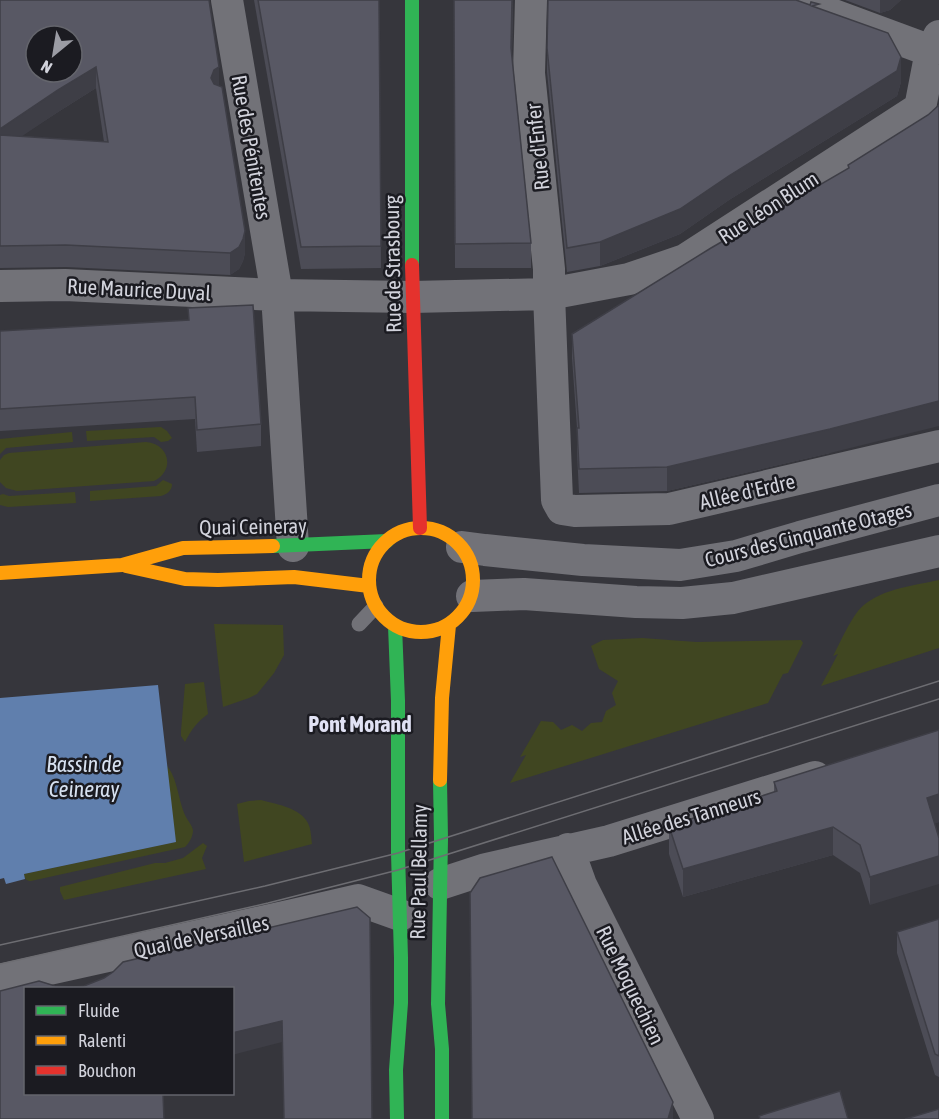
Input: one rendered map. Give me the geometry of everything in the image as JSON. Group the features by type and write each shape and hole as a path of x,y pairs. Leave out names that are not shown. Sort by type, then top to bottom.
{"main road":[{"name":"Rue de Strasbourg","path":"412,0 412,297 420,528"},
{"path":"420,528 436,530 450,536 462,547 470,560 473,574 472,596 462,612 448,625 434,631 419,632 395,626 384,618 376,606 369,586 369,571 377,551 387,541 397,533 420,528"},
{"name":"Quai Ceineray","path":"0,573 122,565 183,548 387,541"},
{"name":"Quai Ceineray","path":"122,565 185,579 294,577 369,586"},
{"name":"Rue Paul Bellamy","path":"442,1119 442,1049 438,1004 440,790 442,698 448,625"},
{"name":"Rue Paul Bellamy","path":"395,626 401,980 396,1070 397,1119"}],"street":[{"name":"Rue des Pénitentes","path":"226,0 238,96 277,295 292,546"},
{"name":"Rue d'Enfer","path":"531,0 529,73 549,269 557,500"},
{"path":"792,0 935,44"},
{"name":"Rue Léon Blum","path":"412,297 549,294 629,279 685,260 920,108 935,44"},
{"name":"Rue Maurice Duval","path":"0,286 65,285 277,295 412,297"},
{"name":"Allée d'Erdre","path":"557,500 562,508 575,512 669,509 939,446"},
{"name":"Cours des Cinquante Otages","path":"462,547 572,559 680,565 736,556 939,500"},
{"name":"Cours des Cinquante Otages","path":"472,596 525,594 682,603 733,598 939,551"},
{"name":"Allée des Tanneurs","path":"440,884 486,869 609,841 837,770"},
{"name":"Rue Moquechien","path":"568,849 581,885 698,1119"},
{"name":"Quai de Versailles","path":"0,980 358,900 400,915"}],"lane":[{"path":"359,624 376,606"}],"green space":[{"path":"161,427 172,438 168,441 161,442 154,437 87,441 86,431"},
{"path":"72,432 73,442 6,448 0,454 0,439"},
{"path":"146,442 160,448 167,458 165,471 154,481 17,491 6,488 0,482 0,460 9,453"},
{"path":"163,480 172,486 169,492 161,496 90,501 90,491 156,486"},
{"path":"75,492 76,503 8,507 0,505 0,495 3,494 9,496"},
{"path":"939,580 939,648 821,686 838,654 833,656 858,611 885,593"},
{"path":"214,624 283,625 284,655 274,673 257,694 223,707"},
{"path":"642,638 696,642 801,640 803,643 788,673 783,674 768,703 510,783 526,755 520,757 541,721 553,722 561,730 572,725 582,731 591,723 602,722 606,711 616,705 612,693 618,681 599,669 591,646 603,640"},
{"path":"204,682 208,714 195,726 185,742 181,731 185,684"},
{"path":"167,766 171,771 183,811 193,830 185,847 31,881 26,879 24,874 175,842"},
{"path":"261,800 285,807 302,816 309,825 312,844 244,862 237,804"},
{"path":"203,843 207,846 202,858 206,869 64,900 60,891 60,887 183,858"}],"water":[{"name":"Bassin de Ceineray","path":"158,685 176,842 24,874 25,879 6,884 4,878 0,879 0,698"}],"building":[{"path":"0,0 209,0 219,67 214,70 211,78 214,84 222,87 245,231 239,247 230,253 66,245 0,246 0,135 108,142 96,67 84,74 84,24 24,24 24,84 68,84 0,129"},
{"path":"258,0 379,0 381,246 301,247"},
{"path":"454,0 512,0 511,48 531,243 455,244"},
{"path":"548,0 796,0 810,5 811,2 819,4 812,6 888,33 901,57 897,71 680,209 600,242 567,248 547,48"},
{"path":"939,105 939,401 667,467 579,469 577,428 579,428 572,334 711,248 849,168 848,165 928,115"},
{"path":"253,305 261,424 197,430 195,397 0,409 0,331 189,320 188,308"},
{"path":"939,730 939,794 927,798 939,838 939,856 870,877 860,845 833,827 683,869 669,826 777,791 774,782"},
{"path":"552,857 673,1102 668,1119 472,1119 470,893 480,878"},
{"path":"357,907 370,918 372,1119 284,1119 282,1021 234,1033 234,987 74,987 84,986 104,978 123,962"},
{"path":"939,919 939,1056 935,1054 897,932"},
{"path":"39,981 55,986 74,987 24,987 24,1095 163,1095 164,1119 0,1119 0,991"},
{"path":"840,1091 848,1119 760,1119 759,1116"},
{"path":"939,1109 939,1119 905,1119"}],"tram line":[{"path":"0,945 265,886 398,853 939,681"},
{"path":"0,964 268,903 398,870 939,699"}],"traffic: fast":[{"path":"412,0 412,265"},
{"path":"273,546 387,541"},
{"path":"395,626 401,958 401,1003 396,1070 397,1119"},
{"path":"440,780 438,1004 442,1049 442,1119"}],"traffic: slow":[{"path":"421,528 441,532 458,543 469,560 473,580 469,600 458,617 441,628 421,632 401,628 384,617 373,600 369,580 373,560 384,543 401,532 421,528"},
{"path":"0,573 122,565 183,548 273,546"},
{"path":"126,566 185,579 294,577 369,586"},
{"path":"440,780 442,698 449,625"}],"traffic: jam":[{"path":"412,265 420,528"}],"district":[{"name":"Pont Morand","path":"360,724"}]}
